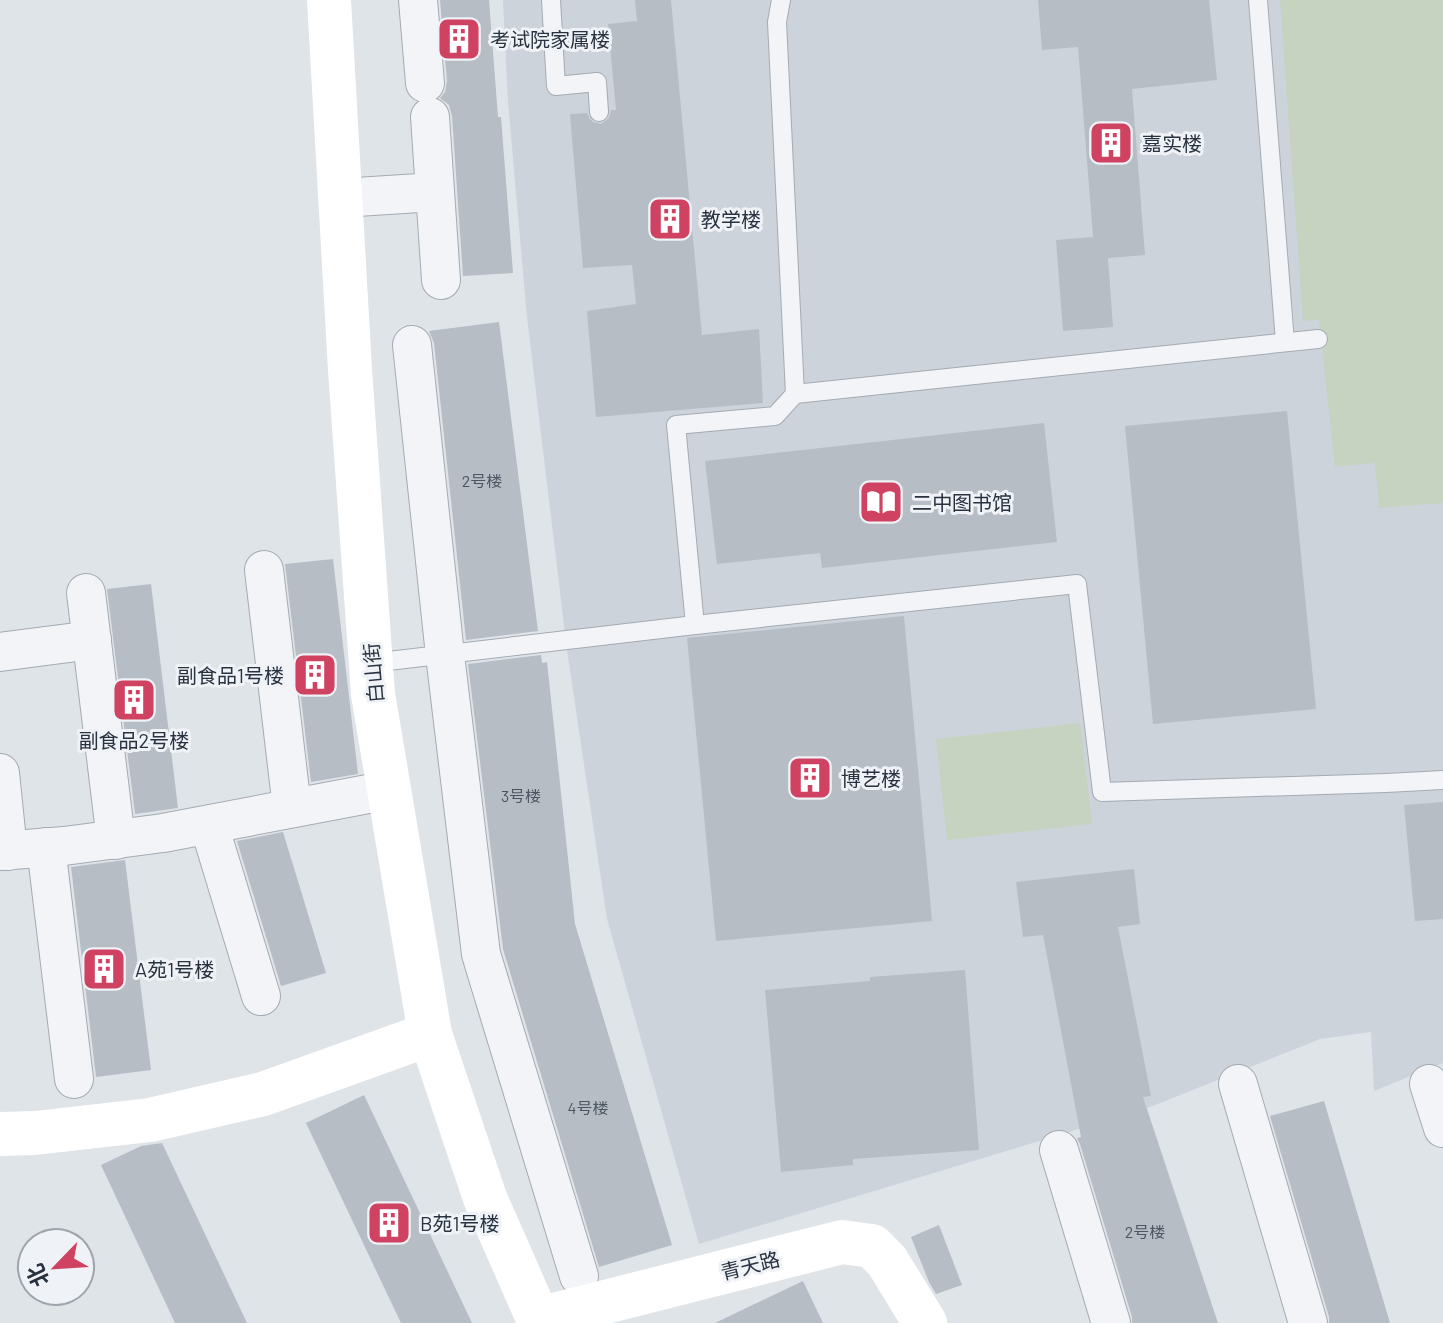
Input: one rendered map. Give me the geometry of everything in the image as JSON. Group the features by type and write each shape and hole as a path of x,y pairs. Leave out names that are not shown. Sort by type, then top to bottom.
{"main road":[{"name":"白山街","path":"329,0 350,370 373,694 430,1034 485,1198 539,1321"},
{"path":"0,1134 150,1120 221,1104 263,1094 430,1034"},
{"name":"青天路","path":"539,1321 842,1242 872,1246 887,1261 925,1323"}],"street":[{"path":"418,0 441,280"},
{"path":"341,198 435,192"},
{"path":"412,345 481,954 579,1276"},
{"path":"264,570 292,808"},
{"path":"86,593 116,840"},
{"path":"0,652 92,640"},
{"path":"0,773 4,851 116,840 389,790"},
{"path":"209,825 261,996"},
{"path":"46,847 74,1079"},
{"path":"1238,1084 1308,1323"},
{"path":"1429,1084 1443,1128"},
{"path":"1059,1150 1111,1323"}],"lane":[{"path":"551,0 556,86 597,82 599,112"},
{"path":"781,0 777,22 795,394"},
{"path":"1258,0 1285,342"},
{"path":"695,625 676,425 775,416 795,394 1318,339"},
{"path":"371,663 1077,584 1102,792 1443,780"}],"shaded area":[{"path":"503,0 1443,0 1443,1063 1374,1091 1371,1032 1320,1039 1145,1109 699,1244 607,919 567,650 527,317 508,102"}],"green space":[{"path":"1280,0 1443,0 1443,503 1379,508 1375,463 1335,467 1319,320 1303,321"},
{"path":"1080,723 1092,824 947,840 936,739"}],"building":[{"path":"440,0 489,0 513,273 463,276 452,116 449,105 440,98 447,81"},
{"path":"635,0 671,0 702,335 759,329 763,403 596,417 587,311 636,304 632,265 583,268 570,114 587,113 593,122 601,124 609,118 611,110 616,110 608,24 637,21"},
{"name":"嘉实楼","path":"1038,0 1209,0 1217,80 1132,89 1145,255 1108,258 1113,327 1063,331 1056,240 1093,237 1078,47 1042,50"},
{"path":"499,322 538,631 466,640 434,343 429,331"},
{"path":"1287,411 1316,709 1153,724 1125,426"},
{"name":"二中图书馆","path":"1044,423 1057,542 822,568 820,553 717,564 705,461"},
{"name":"副食品1号楼","path":"333,559 358,774 311,782 285,564"},
{"name":"副食品2号楼","path":"151,584 178,808 135,814 107,589"},
{"name":"博艺楼","path":"904,616 932,921 716,941 687,638"},
{"path":"541,655 542,663 547,662 575,924 672,1245 599,1267 503,949 468,664"},
{"path":"1443,802 1443,919 1415,921 1404,805"},
{"path":"283,832 326,973 281,986 237,841"},
{"name":"A苑1号楼","path":"125,860 151,1070 96,1077 71,867"},
{"path":"1134,869 1140,924 1118,927 1151,1096 1143,1097 1218,1323 1132,1323 1077,1138 1081,1137 1043,935 1023,937 1016,882"},
{"path":"965,970 979,1150 853,1159 853,1165 781,1172 765,990 870,981 870,977"},
{"name":"B苑1号楼","path":"364,1095 472,1323 401,1323 306,1123"},
{"path":"1324,1101 1390,1323 1329,1323 1270,1116"},
{"path":"162,1143 247,1323 175,1323 101,1165 141,1146"},
{"path":"939,1225 962,1285 936,1294 911,1237"},
{"path":"803,1281 823,1323 715,1323"}],"place":[{"name":"考试院家属楼","path":"459,39"},
{"name":"嘉实楼","path":"1111,143"},
{"name":"教学楼","path":"670,219"},
{"name":"二中图书馆","path":"881,502"},
{"name":"副食品1号楼","path":"315,675"},
{"name":"副食品2号楼","path":"134,700"},
{"name":"博艺楼","path":"810,778"},
{"name":"A苑1号楼","path":"104,969"},
{"name":"B苑1号楼","path":"389,1223"}]}
